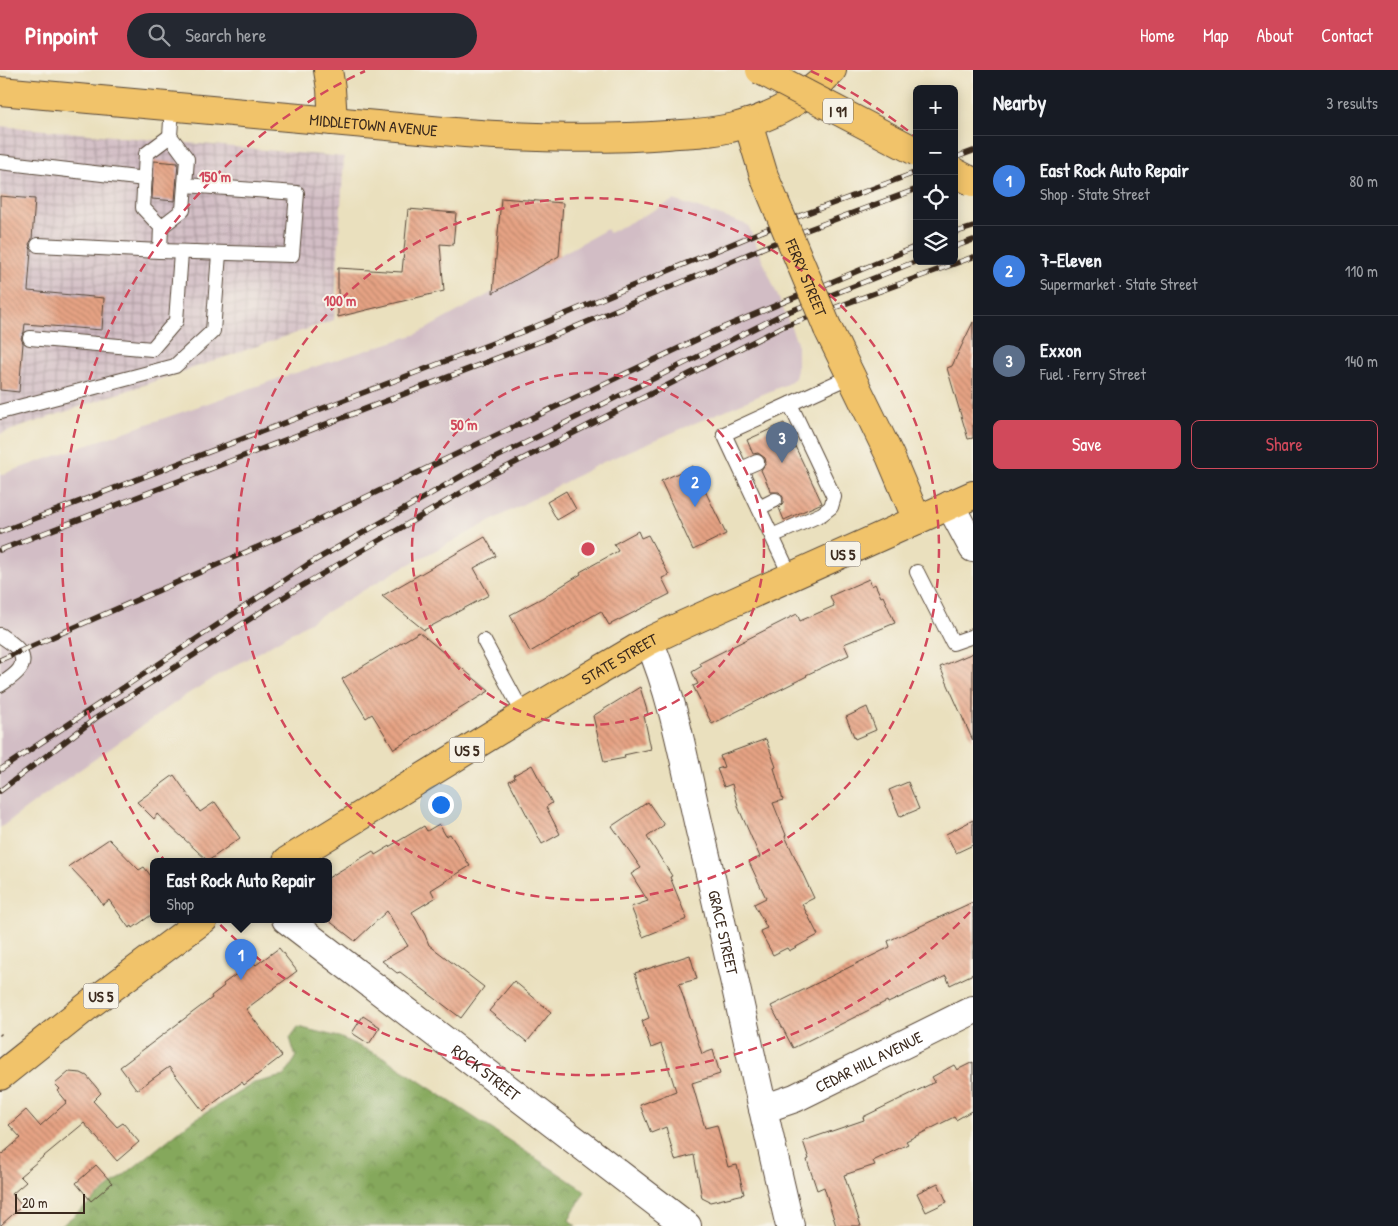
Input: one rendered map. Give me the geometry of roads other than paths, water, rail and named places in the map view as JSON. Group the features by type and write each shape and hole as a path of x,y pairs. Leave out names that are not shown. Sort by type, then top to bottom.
{"main road":[{"path":"328,70 333,121"},
{"name":"I 91","path":"760,70 913,150"},
{"path":"748,123 791,104 813,89 832,70"},
{"name":"MIDDLETOWN AVENUE","path":"0,91 474,134 572,138 644,137 711,132 748,123"},
{"name":"FERRY STREET","path":"748,123 759,160 779,212 828,329 890,456 917,520"},
{"path":"958,174 973,182"},
{"name":"STATE STREET","path":"292,858 524,715 649,641 962,500"},
{"name":"US 5","path":"0,1076 89,1005 199,923"}],"street":[{"path":"962,500 973,548"},
{"name":"GRACE STREET","path":"649,641 661,668 674,721 721,918 790,1226"},
{"name":"ROCK STREET","path":"291,923 687,1226"},
{"name":"CEDAR HILL AVENUE","path":"763,1110 795,1098 973,1010"}],"lane":[{"path":"161,227 183,210 187,159 170,136 172,106"},
{"path":"160,251 161,227 143,208 146,154 170,136"},
{"path":"0,162 144,179"},
{"path":"38,245 181,253 292,255 297,193 185,185"},
{"path":"30,338 152,349 176,321 181,253"},
{"path":"0,412 175,366 213,331 219,254"},
{"path":"792,576 724,434 851,376"},
{"path":"772,536 822,514 830,507 834,497 818,478 800,441 790,404"},
{"path":"741,469 757,462"},
{"path":"759,508 775,500"},
{"path":"918,572 953,643 973,636"},
{"path":"0,635 20,651 23,663 12,678 0,685"},
{"path":"484,641 524,715"}],"railway":[{"path":"958,157 973,151"},
{"path":"958,174 973,168"},
{"path":"0,532 532,328 794,218 913,173"},
{"path":"0,550 549,338 796,234 913,190"},
{"path":"958,232 973,227"},
{"path":"958,246 973,240"},
{"path":"0,660 301,528 715,331 913,248"},
{"path":"0,791 96,718 298,588 493,474 782,327 973,257"},
{"path":"0,770 307,565 479,466 783,314 913,263"}],"place":[{"name":"Exxon","path":"782,463"},
{"name":"7-Eleven","path":"695,507"},
{"name":"East Rock Auto Repair","path":"241,980"}]}
